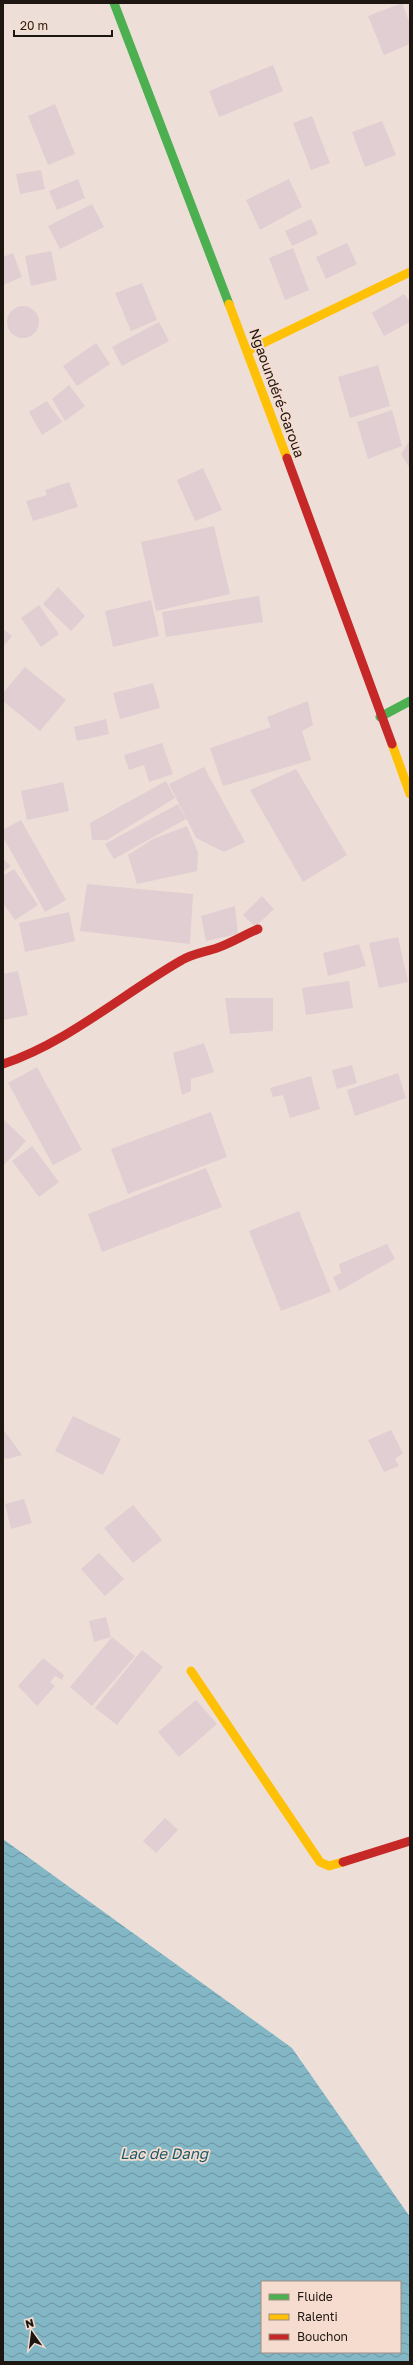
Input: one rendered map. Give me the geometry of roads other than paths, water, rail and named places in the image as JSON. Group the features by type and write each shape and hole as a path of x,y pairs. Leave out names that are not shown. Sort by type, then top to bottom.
{"main road":[{"name":"Ngaoundéré-Garoua","path":"114,3 247,351 380,717 410,794"},
{"path":"247,351 410,272"},
{"path":"380,717 410,701"},
{"path":"3,1064 21,1058 113,1006 141,985 184,959 218,948 258,930"},
{"path":"191,1671 320,1862 329,1866 410,1841"}],"water":[{"name":"Lac de Dang","path":"3,1839 292,2048 410,2217 410,2362 3,2362"}]}
